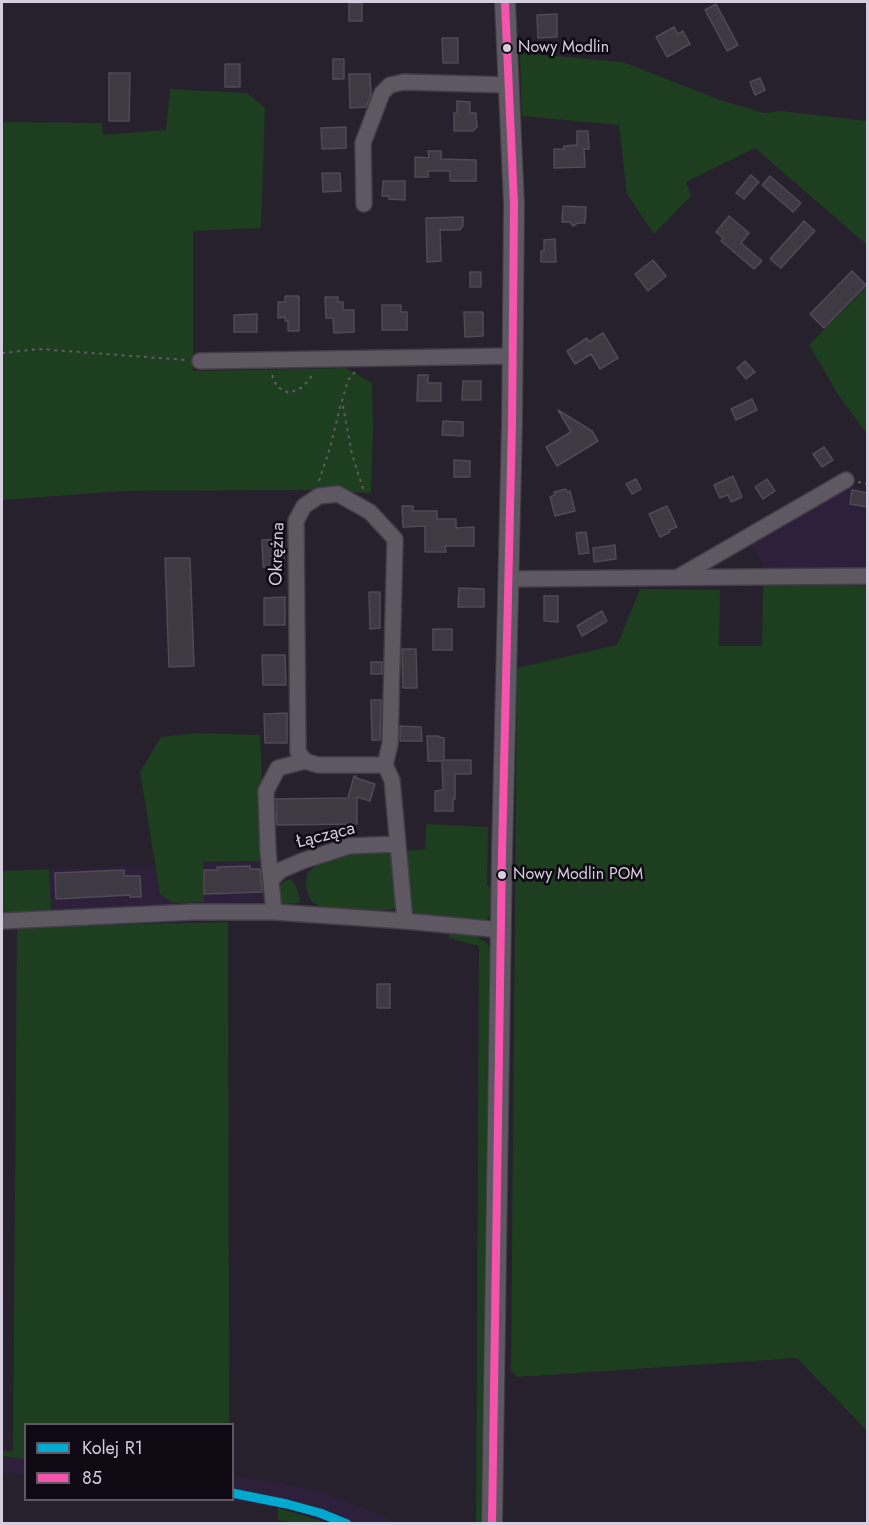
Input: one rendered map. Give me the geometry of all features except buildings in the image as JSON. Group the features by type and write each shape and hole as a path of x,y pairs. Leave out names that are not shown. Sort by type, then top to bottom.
{"street":[{"path":"492,1524 514,204 505,2"},
{"path":"364,204 363,143 382,93 390,85 404,82 508,86"},
{"path":"200,361 512,356"},
{"path":"678,577 846,480"},
{"path":"312,501 319,496 338,494 370,512 395,540 390,744 385,765 392,780 405,921"},
{"name":"Okrężna","path":"305,761 298,752 296,521 304,506 312,501"},
{"path":"508,579 867,576"},
{"path":"274,912 268,851 266,791 278,768 305,761 318,765 385,765"},
{"name":"Łącząca","path":"271,880 281,870 349,846 397,844"},
{"path":"2,921 194,912 274,912 501,930"}],"path":[{"path":"2,353 39,349 200,361"},
{"path":"312,501 330,448 348,380 366,358"},
{"path":"273,360 272,374 277,387 290,393 301,388 310,379 316,366 316,359"},
{"path":"342,400 352,454 370,512"}],"shaded area":[{"path":"850,486 867,489 867,571 763,573 763,565 750,542"},
{"path":"264,861 266,901 51,912 49,869"},
{"path":"2,1456 24,1459 24,1475 2,1473"},
{"path":"234,1476 277,1482 324,1493 393,1520 392,1523 331,1523 278,1508 230,1501 234,1501"}],"green space":[{"path":"520,53 623,62 720,100 764,113 781,111 867,121 867,245 755,148 686,182 691,196 654,234 627,194 619,125 522,116"},
{"path":"170,89 247,93 265,108 261,228 193,231 193,371 346,368 372,383 371,493 309,490 122,491 2,500 2,122 102,123 103,135 166,130"},
{"path":"867,286 867,434 839,396 809,345"},
{"path":"763,583 867,583 867,1431 797,1358 517,1377 511,1370 517,668 617,645 640,589 720,590 719,646 762,646"},
{"path":"197,733 260,735 266,855 264,861 203,862 204,902 173,903 160,894 140,772 161,737"},
{"path":"426,824 488,827 487,885 491,887 490,915 487,919 479,922 419,915 409,906 403,851 425,849"},
{"path":"389,851 393,855 398,906 390,910 327,911 311,901 306,888 307,873 317,865 353,853"},
{"path":"49,869 51,912 2,914 2,871"},
{"path":"291,879 295,884 300,903 284,904 278,900 279,888 283,882"},
{"path":"228,922 229,1423 24,1423 24,1459 2,1456 2,1451 13,1451 17,927"},
{"path":"449,931 475,936 486,942 492,951 484,1523 476,1523 479,946 449,938"},
{"path":"278,1508 328,1523 296,1523 278,1520"}],"rail line":[{"name":"R1","path":"234,1493 287,1504 320,1513 347,1524"}],"transit line":[{"name":"85","path":"492,1524 514,204 505,2"}],"place":[{"name":"Nowy Modlin","path":"507,48"},
{"name":"Nowy Modlin POM","path":"502,875"}]}
